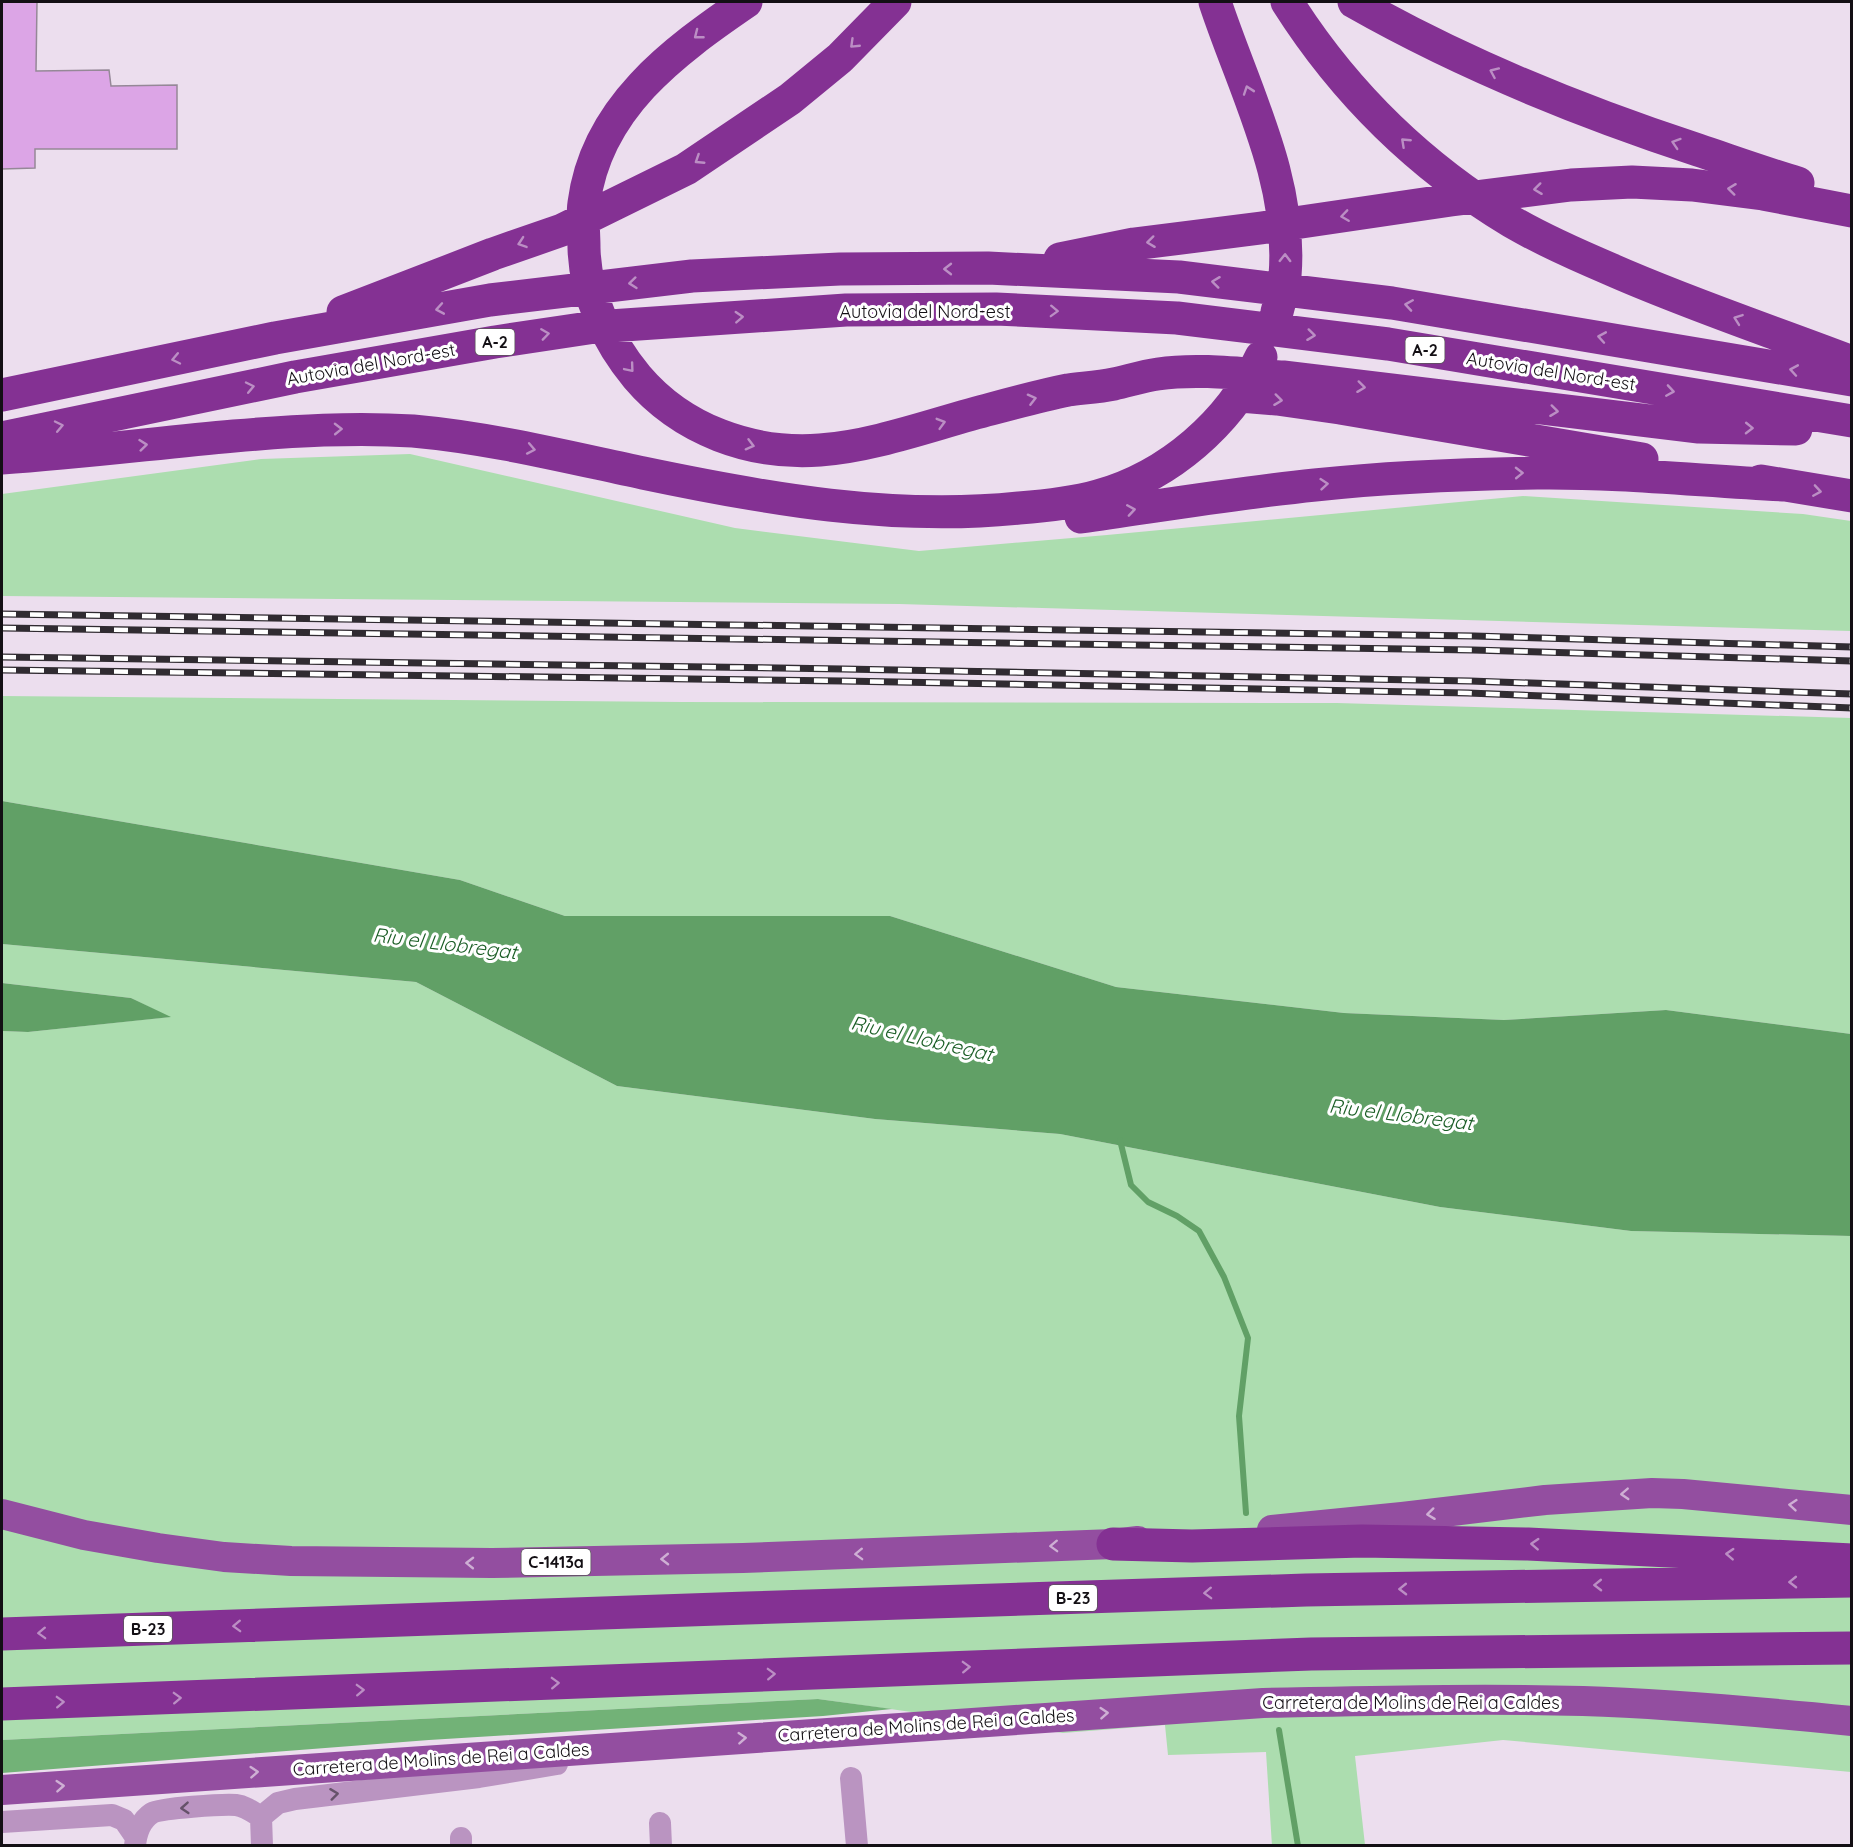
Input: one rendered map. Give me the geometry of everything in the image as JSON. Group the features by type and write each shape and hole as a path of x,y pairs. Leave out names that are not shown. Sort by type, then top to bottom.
{"highway":[{"path":"746,2 703,31 657,69 637,90 604,139 588,179 583,205 584,261 597,309 610,340 624,362 642,383 672,411 720,436 759,447 790,451 822,450 913,431 1068,390 1116,384 1160,373 1218,372 1283,377 1699,427 1851,428"},
{"path":"275,338 562,230 686,169 790,99 840,58 895,2"},
{"path":"2,458 267,434 366,429 456,435 728,490 834,507 920,513 966,513 1052,505 1100,495 1134,482 1185,453 1209,432 1235,402 1256,368 1278,310 1285,277 1285,243 1278,186 1247,87 1215,2"},
{"path":"1287,2 1318,47 1365,104 1425,160 1495,211 1571,252 1631,279 1851,362"},
{"path":"1354,2 1440,48 1576,107 1646,134 1851,199"},
{"path":"1006,269 1134,244 1571,185 1632,182 1692,185 1763,194 1851,211"},
{"name":"A-2","path":"2,395 275,338 490,300 692,276 840,269 1006,269 1179,277 1392,303 1851,380"},
{"name":"Autovia del Nord-est","path":"2,438 295,377 561,332 694,319 858,310 996,309 1178,318 1388,344 1851,421"},
{"path":"1116,384 1276,399 1340,408 1851,496"},
{"path":"639,472 788,516 852,524 917,528 1029,524 1317,484 1409,478 1540,473 1783,485"},
{"path":"1113,1544 1191,1546 1362,1541 1528,1544 1851,1560"},
{"name":"B-23","path":"2,1634 1306,1590 1851,1581"},
{"path":"2,1704 1311,1654 1851,1648"}],"main road":[{"name":"C-1413a","path":"2,1514 84,1535 224,1557 291,1561 492,1563 743,1558 1113,1544 1402,1517 1545,1500 1652,1493 1851,1510"},
{"name":"Carretera de Molins de Rei a Caldes","path":"2,1790 1263,1703 1420,1700 1583,1701 1735,1710 1851,1721"}],"street":[{"path":"261,1817 278,1803 295,1799 479,1777 699,1741"},
{"path":"851,1778 857,1845"},
{"path":"135,1841 146,1817 159,1810 236,1805 251,1810 261,1817"},
{"path":"2,1822 112,1815 124,1820 135,1841"},
{"path":"261,1817 262,1845"},
{"path":"660,1823 661,1845"}],"shaded area":[{"path":"410,454 735,528 919,551 1523,496 1803,514 1851,521 1851,631 899,604 2,596 2,494 261,459"},
{"path":"2,696 682,702 1337,703 1851,718 1851,1034 1666,1010 1504,1020 1344,1013 1116,987 890,916 565,916 460,880 2,801"},
{"path":"2,944 416,982 617,1086 875,1119 1060,1134 1440,1207 1631,1231 1851,1236 1851,1772 1503,1740 1355,1756 1365,1845 1272,1846 1266,1752 1168,1755 1165,1725 1063,1733 818,1699 2,1740 2,1031 28,1032 169,1017 131,998 2,983"},
{"path":"818,1699 892,1709 823,1716 429,1740 2,1773 2,1740"}],"water":[{"name":"Riu el Llobregat","path":"2,801 460,880 565,916 890,916 1116,987 1344,1013 1504,1020 1666,1010 1851,1034 1851,1236 1631,1231 1440,1207 1060,1134 875,1119 617,1086 416,982 2,944"},
{"path":"2,983 131,998 171,1017 28,1032 2,1031"}],"building":[{"path":"2,2 37,2 36,71 109,70 111,86 177,85 177,149 35,149 35,168 2,169"}],"waterway":[{"path":"1120,1140 1131,1185 1148,1202 1177,1216 1199,1231 1224,1277 1248,1338 1239,1416 1246,1513"},
{"path":"1279,1730 1298,1846"}],"railway":[{"path":"2,614 1474,636 1852,647"},
{"path":"2,628 1473,650 1852,661"},
{"path":"2,657 1470,681 1852,694"},
{"path":"2,670 843,681 1468,693 1852,708"}]}
